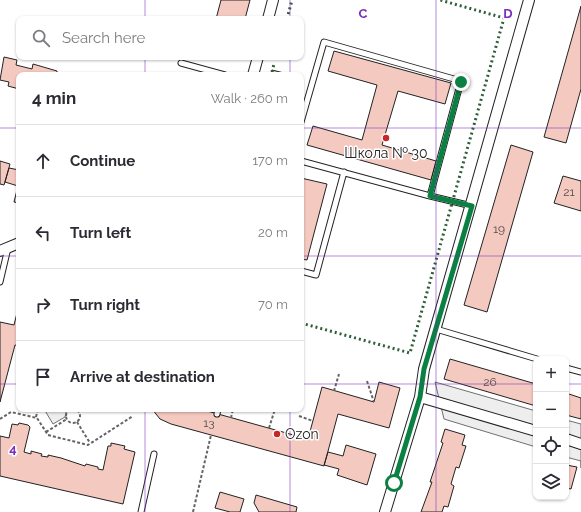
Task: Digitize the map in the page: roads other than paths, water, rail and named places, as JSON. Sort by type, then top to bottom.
[{"type":"street","points":[[269,16],[273,0]]},
{"type":"street","points":[[385,512],[420,397],[424,369],[472,206],[529,0]]},
{"type":"street","points":[[254,72],[257,60]]},
{"type":"street","points":[[4,249],[16,244]]},
{"type":"street","points":[[420,397],[533,430]]},
{"type":"street","points":[[569,440],[581,444]]},
{"type":"lane","points":[[304,112],[324,42],[461,82],[430,196]]},
{"type":"lane","points":[[181,63],[214,72]]},
{"type":"lane","points":[[304,162],[472,206]]},
{"type":"lane","points":[[304,272],[316,275],[344,172]]},
{"type":"lane","points":[[0,282],[4,249]]},
{"type":"lane","points":[[436,330],[533,358]]},
{"type":"lane","points":[[569,369],[581,372]]},
{"type":"lane","points":[[140,512],[154,454]]},
{"type":"place","name":"Школа № 30","points":[[386,138]]},
{"type":"place","name":"Ozon","points":[[277,434]]}]
